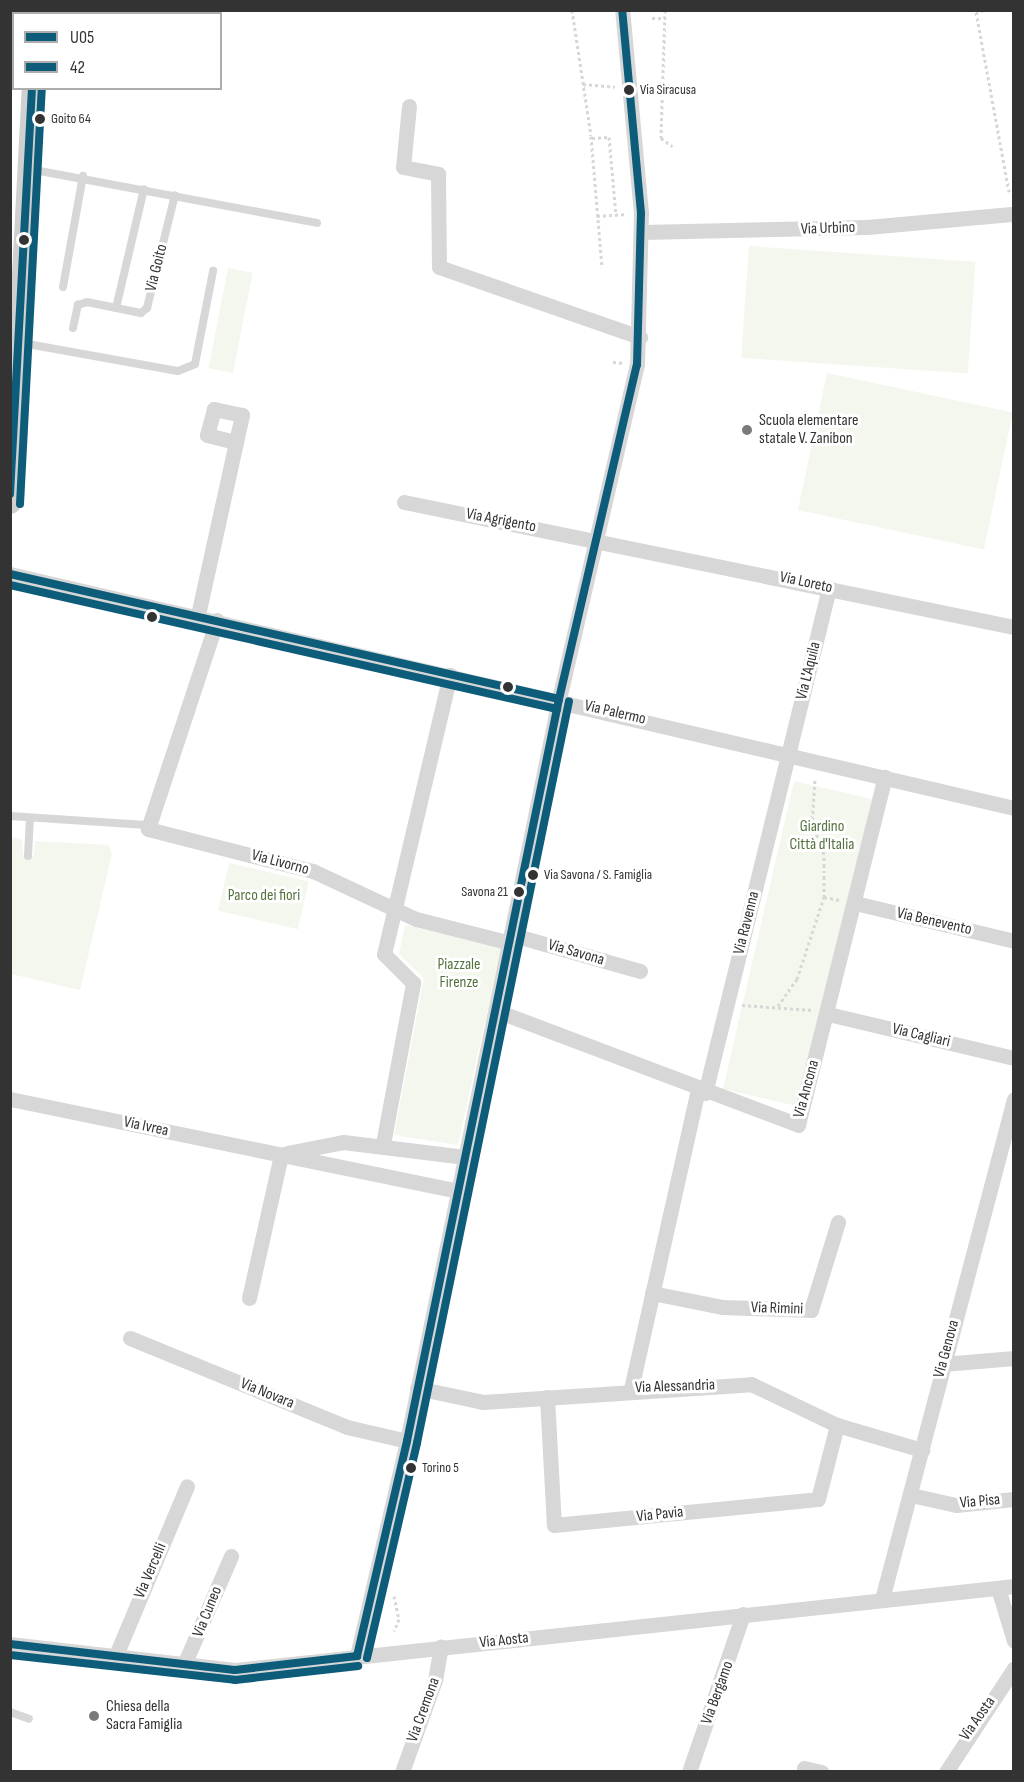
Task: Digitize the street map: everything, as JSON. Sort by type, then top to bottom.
[{"type":"main road","points":[[10,503],[22,343],[32,90]]},
{"type":"street","points":[[357,1656],[407,1441],[457,1191],[512,939],[559,699],[598,540],[640,337],[642,232],[622,10]]},
{"type":"street","points":[[409,106],[403,167],[438,174],[439,267],[640,337]]},
{"type":"street","name":"Via Urbino","points":[[642,232],[897,226],[1014,214]]},
{"type":"street","points":[[198,615],[236,442]]},
{"type":"street","name":"Via Agrigento","points":[[404,502],[598,540]]},
{"type":"street","name":"Via Loreto","points":[[598,540],[1014,627]]},
{"type":"street","name":"Via Palermo","points":[[10,574],[559,699],[1014,808]]},
{"type":"street","name":"Via L'Aquila","points":[[789,754],[829,588]]},
{"type":"street","points":[[153,829],[217,620]]},
{"type":"street","points":[[383,1144],[413,983],[384,954],[450,675]]},
{"type":"street","name":"Via Ravenna","points":[[631,1389],[652,1293],[702,1092],[789,754]]},
{"type":"street","name":"Via Ancona","points":[[497,1011],[702,1092],[798,1125],[828,1014],[885,777]]},
{"type":"street","name":"Via Livorno","points":[[153,829],[313,871],[395,909],[512,939]]},
{"type":"street","name":"Via Benevento","points":[[855,903],[1014,941]]},
{"type":"street","name":"Via Savona","points":[[512,939],[640,971]]},
{"type":"street","name":"Via Cagliari","points":[[828,1014],[1014,1058]]},
{"type":"street","name":"Via Ivrea","points":[[10,1099],[457,1191]]},
{"type":"street","name":"Via Genova","points":[[882,1599],[1014,1099]]},
{"type":"street","name":"Via Ivrea","points":[[281,1155],[343,1142],[383,1144],[465,1157]]},
{"type":"street","points":[[249,1298],[281,1155]]},
{"type":"street","name":"Via Rimini","points":[[652,1293],[722,1307],[811,1310],[838,1222]]},
{"type":"street","name":"Via Novara","points":[[130,1338],[347,1427],[407,1441]]},
{"type":"street","points":[[943,1364],[1014,1358]]},
{"type":"street","name":"Via Alessandria","points":[[417,1388],[483,1402],[631,1389],[751,1384],[837,1425],[922,1450]]},
{"type":"street","name":"Via Pavia","points":[[547,1396],[554,1525],[818,1498],[837,1425]]},
{"type":"street","name":"Via Vercelli","points":[[116,1655],[187,1486]]},
{"type":"street","name":"Via Pisa","points":[[911,1495],[956,1505],[1014,1499]]},
{"type":"street","name":"Via Cuneo","points":[[183,1667],[231,1556]]},
{"type":"street","name":"Via Aosta","points":[[10,1644],[116,1655],[183,1667],[235,1670],[1014,1586]]},
{"type":"street","points":[[998,1588],[1014,1641]]},
{"type":"street","name":"Via Bergamo","points":[[688,1772],[742,1614]]},
{"type":"street","name":"Via Cremona","points":[[402,1772],[438,1673],[441,1647]]},
{"type":"street","name":"Via Aosta","points":[[946,1772],[1014,1668]]},
{"type":"street","points":[[804,1768],[822,1772]]},
{"type":"lane","points":[[29,169],[83,176],[317,223]]},
{"type":"lane","points":[[63,287],[83,176]]},
{"type":"lane","name":"Via Goito","points":[[116,308],[144,189]]},
{"type":"lane","name":"Via Goito","points":[[73,328],[78,305],[116,308],[141,313],[147,308],[175,195]]},
{"type":"lane","points":[[22,343],[178,371],[195,364],[213,271]]},
{"type":"lane","points":[[10,816],[153,829]]},
{"type":"lane","points":[[28,856],[30,818]]},
{"type":"lane","points":[[10,1712],[30,1719]]},
{"type":"path","points":[[572,10],[592,138],[603,268]]},
{"type":"path","points":[[665,10],[661,138],[672,146]]},
{"type":"path","points":[[984,10],[976,12],[1009,192]]},
{"type":"path","points":[[652,18],[665,18]]},
{"type":"path","points":[[583,84],[620,86]]},
{"type":"path","points":[[592,138],[609,137],[616,215]]},
{"type":"path","points":[[597,216],[632,214]]},
{"type":"path","points":[[614,362],[624,363]]},
{"type":"path","points":[[778,1006],[797,979],[824,897],[824,854],[812,825],[816,777],[807,775]]},
{"type":"path","points":[[740,1005],[778,1006],[828,1014]]},
{"type":"path","points":[[394,1596],[399,1619],[394,1631]]},
{"type":"green space","points":[[749,246],[975,262],[968,374],[741,358]]},
{"type":"green space","points":[[228,268],[253,273],[233,373],[209,368]]},
{"type":"green space","points":[[827,373],[1013,413],[984,549],[798,510]]},
{"type":"green space","name":"Giardino Città d'Italia","points":[[794,781],[872,799],[801,1107],[723,1089]]},
{"type":"green space","points":[[10,837],[22,839],[23,855],[34,856],[35,841],[109,845],[112,854],[80,990],[11,974]]},
{"type":"green space","name":"Parco dei fiori","points":[[229,863],[309,881],[298,929],[218,911]]},
{"type":"green space","name":"Piazzale Firenze","points":[[405,925],[501,948],[458,1145],[394,1135],[424,978],[399,954]]},
{"type":"transit line","name":"U05","points":[[357,1656],[407,1441],[559,699],[637,365],[641,213],[622,10]]},
{"type":"transit line","name":"U05","points":[[10,494],[32,90]]},
{"type":"transit line","name":"42","points":[[20,504],[42,90]]},
{"type":"transit line","name":"U05","points":[[10,574],[559,699]]},
{"type":"transit line","name":"42","points":[[10,585],[557,709]]},
{"type":"transit line","name":"42","points":[[367,1658],[417,1443],[569,701]]},
{"type":"transit line","name":"U05","points":[[10,1644],[235,1670],[357,1656]]},
{"type":"transit line","name":"42","points":[[10,1655],[235,1680],[358,1666]]},
{"type":"place","name":"Via Siracusa","points":[[629,90]]},
{"type":"place","name":"Goito 64","points":[[40,119]]},
{"type":"place","name":"Scuola elementare statale V. Zanibon","points":[[747,430]]},
{"type":"place","name":"Via Savona / S. Famiglia","points":[[533,875]]},
{"type":"place","name":"Savona 21","points":[[519,892]]},
{"type":"place","name":"Torino 5","points":[[411,1468]]},
{"type":"place","name":"Chiesa della Sacra Famiglia","points":[[94,1716]]}]
